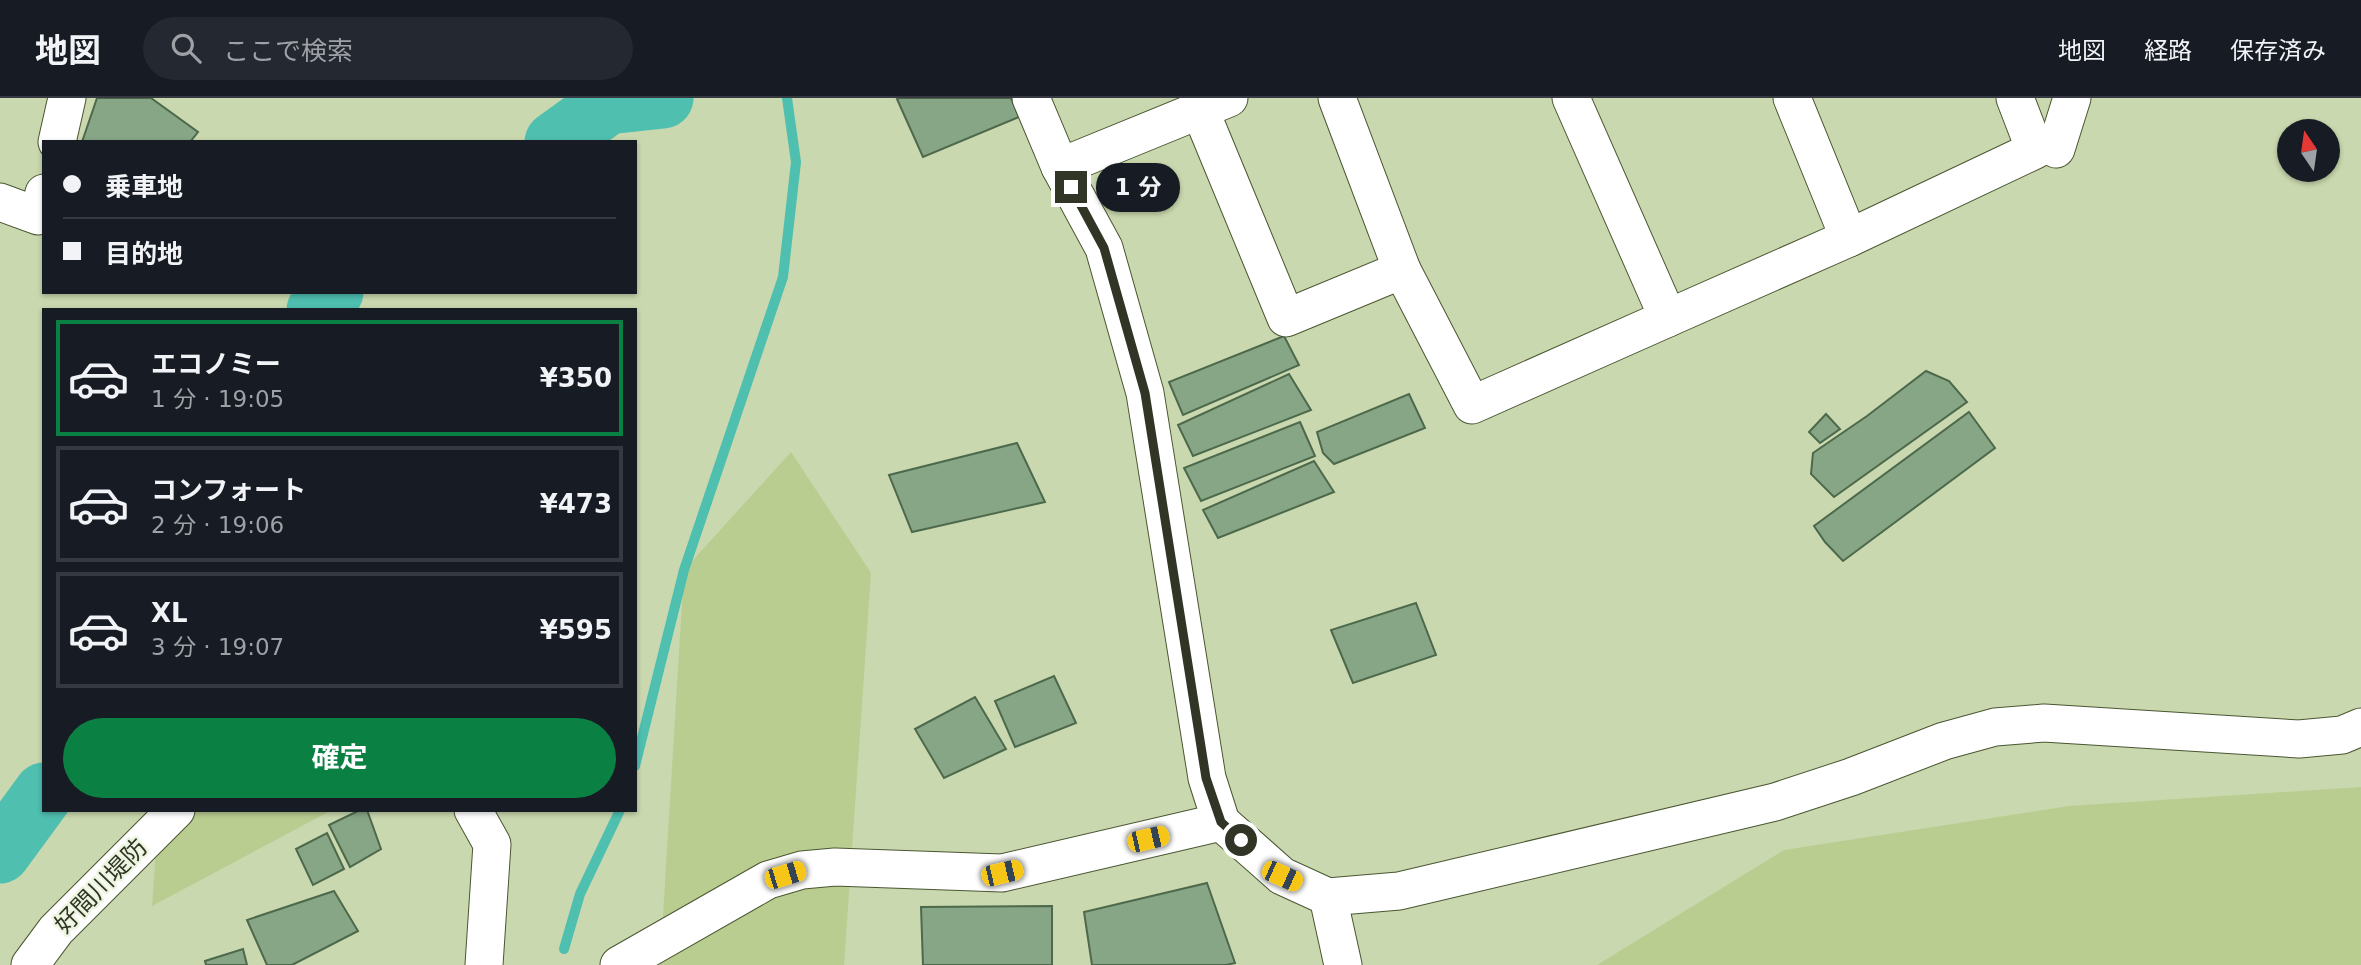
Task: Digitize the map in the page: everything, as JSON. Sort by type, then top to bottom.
[{"type":"street","points":[[57,140],[67,98]]},
{"type":"street","points":[[1031,98],[1060,167],[1104,248],[1145,393],[1206,778],[1221,822],[1282,876],[1328,897],[1399,891],[1775,802],[1851,777],[1944,741],[1995,727],[2044,723],[2299,739],[2342,735],[2361,727]]},
{"type":"street","points":[[1337,98],[1402,270],[1472,405],[1849,238],[2035,150],[2014,98]]},
{"type":"street","points":[[1571,98],[1668,318]]},
{"type":"street","points":[[1792,98],[1849,238]]},
{"type":"street","points":[[2056,149],[2072,98]]},
{"type":"street","points":[[1060,167],[1214,104],[1286,318],[1402,270]]},
{"type":"street","points":[[0,202],[38,216],[42,201]]},
{"type":"street","name":"好間川堤防","points":[[30,965],[56,930],[174,812]]},
{"type":"street","points":[[474,812],[492,844],[484,965]]},
{"type":"street","points":[[619,965],[768,880],[802,870],[835,867],[1002,873],[1221,822]]},
{"type":"street","points":[[1328,897],[1343,965]]},
{"type":"green space","points":[[791,452],[871,573],[844,965],[660,965],[684,570]]},
{"type":"green space","points":[[2361,787],[2361,965],[1597,965],[1784,850],[2069,806]]},
{"type":"green space","points":[[159,812],[328,812],[152,906]]},
{"type":"building","points":[[97,98],[151,98],[198,132],[192,140],[83,140]]},
{"type":"building","points":[[1011,98],[1019,117],[923,157],[897,99]]},
{"type":"building","points":[[1284,336],[1299,365],[1183,415],[1169,382]]},
{"type":"building","points":[[1926,371],[1949,381],[1967,402],[1834,497],[1811,474],[1813,453]]},
{"type":"building","points":[[1289,374],[1311,410],[1193,456],[1178,425]]},
{"type":"building","points":[[1409,394],[1425,428],[1334,464],[1323,453],[1317,432]]},
{"type":"building","points":[[1969,412],[1995,448],[1843,561],[1814,526]]},
{"type":"building","points":[[1826,414],[1840,429],[1820,443],[1809,432]]},
{"type":"building","points":[[1300,422],[1315,456],[1201,501],[1184,468]]},
{"type":"building","points":[[1017,443],[1045,502],[912,532],[889,475]]},
{"type":"building","points":[[1314,461],[1334,492],[1218,538],[1203,510]]},
{"type":"building","points":[[1416,603],[1436,655],[1353,683],[1331,630]]},
{"type":"building","points":[[1054,676],[1076,723],[1015,747],[995,701]]},
{"type":"building","points":[[975,697],[1006,749],[944,778],[915,729]]},
{"type":"building","points":[[356,812],[368,812],[381,849],[350,867],[329,825]]},
{"type":"building","points":[[327,833],[344,869],[313,885],[296,849]]},
{"type":"building","points":[[1207,883],[1235,963],[1092,965],[1084,912]]},
{"type":"building","points":[[334,891],[358,931],[292,965],[267,965],[247,920]]},
{"type":"building","points":[[1052,906],[1052,965],[923,965],[921,907]]},
{"type":"building","points":[[243,949],[247,965],[206,965],[205,961]]},
{"type":"waterway","points":[[558,140],[608,104],[663,98]]},
{"type":"waterway","points":[[637,758],[684,570],[783,277],[796,162],[787,98]]},
{"type":"waterway","points":[[319,308],[331,294]]},
{"type":"waterway","points":[[0,853],[42,796]]},
{"type":"waterway","points":[[564,949],[580,894],[619,812]]},
{"type":"route","points":[[1071,187],[1104,248],[1145,393],[1206,778],[1221,822],[1241,840]]}]
